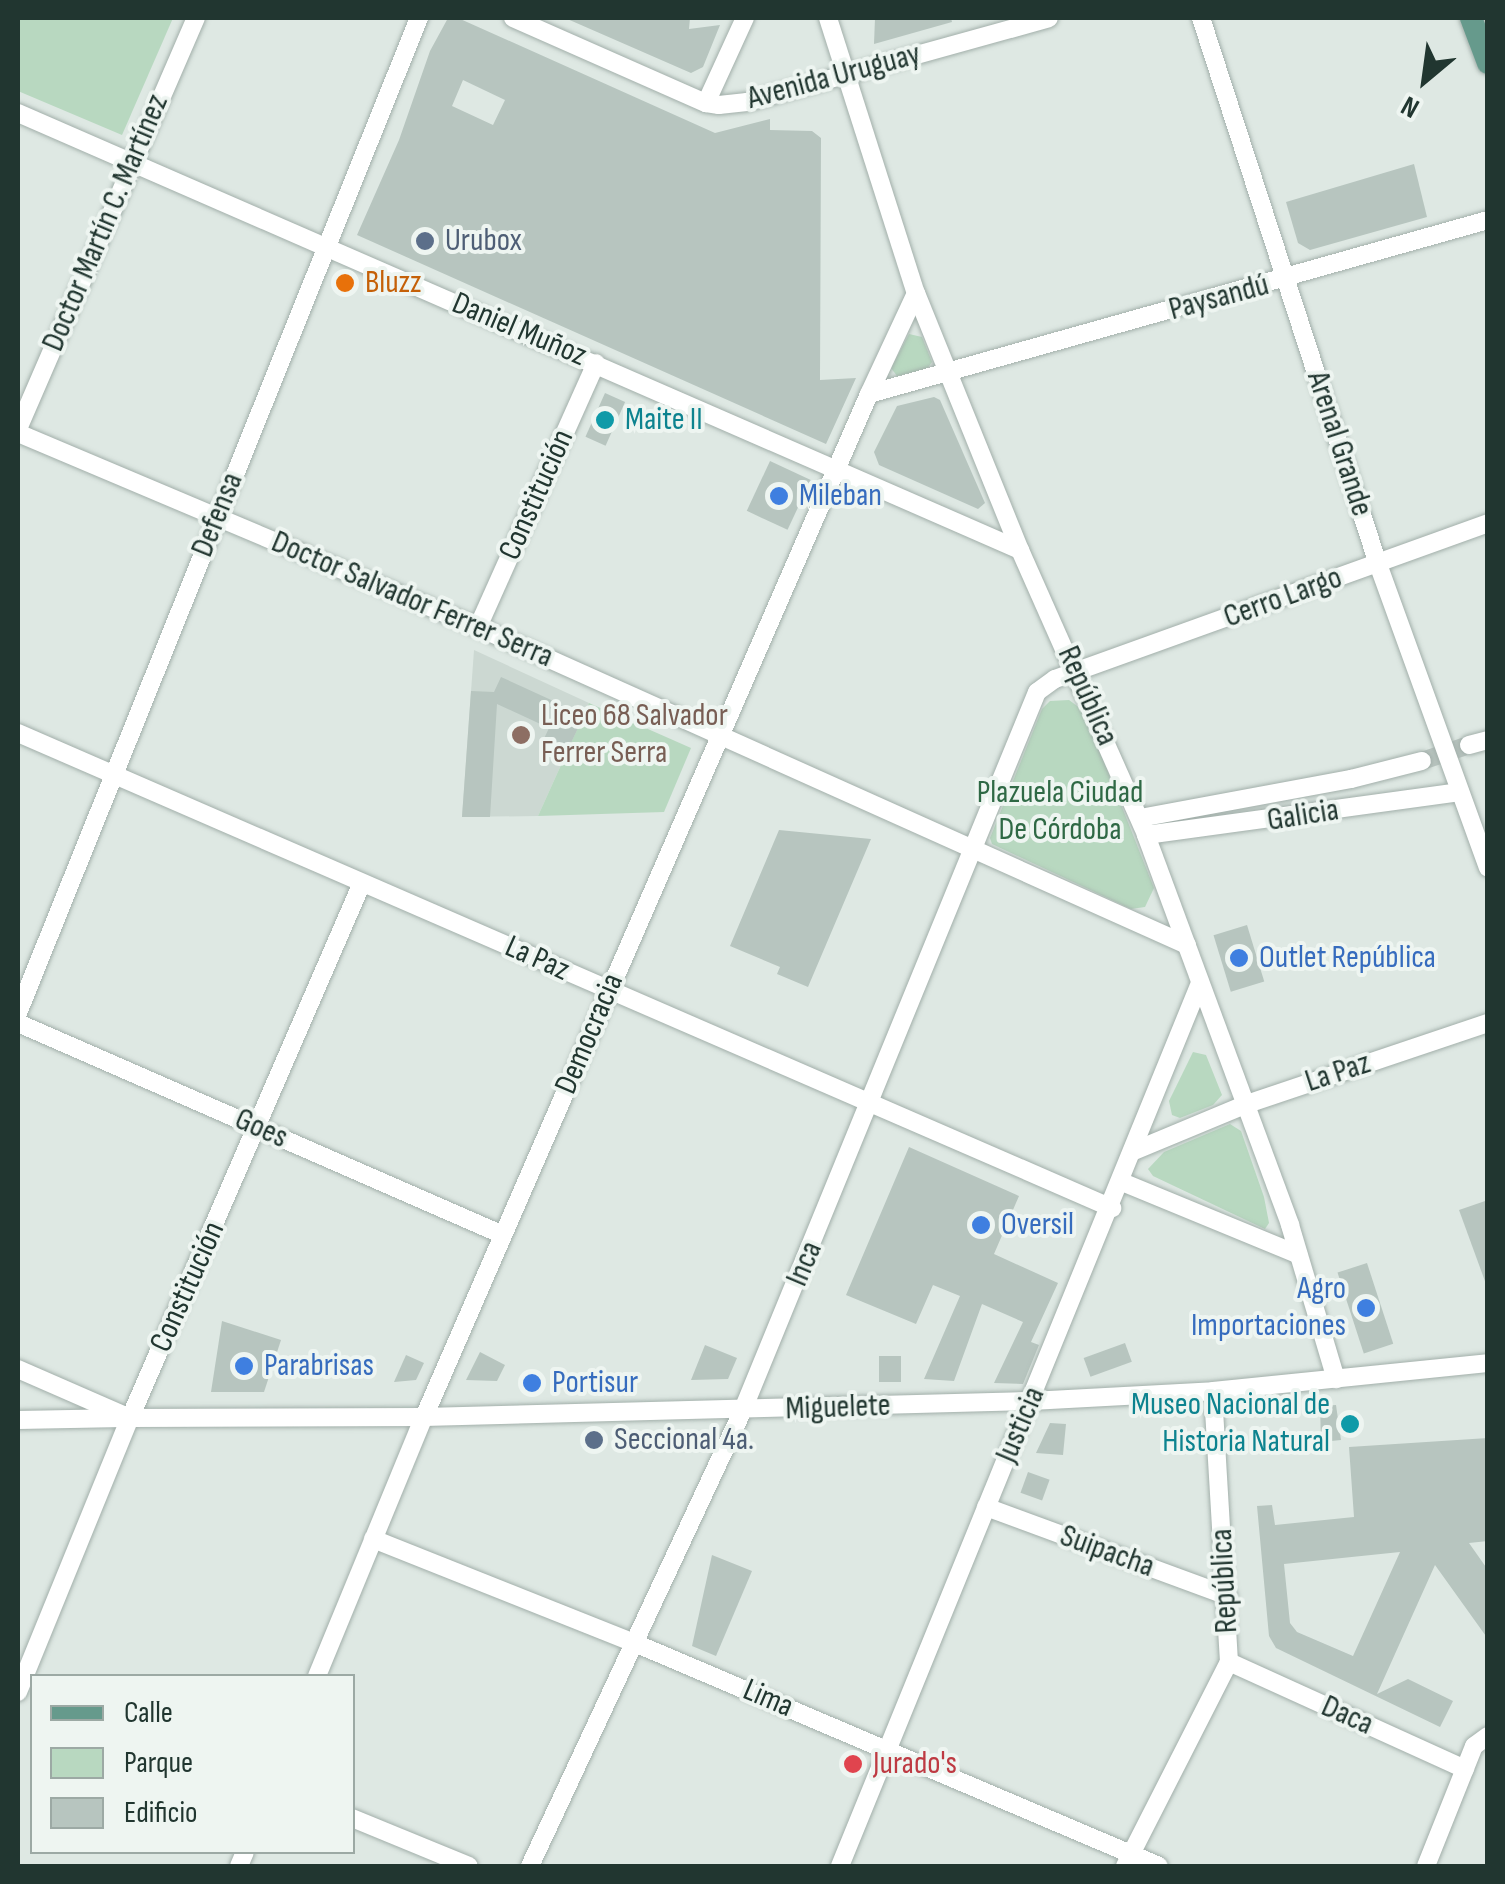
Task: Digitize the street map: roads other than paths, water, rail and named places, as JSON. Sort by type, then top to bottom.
[{"type":"main road","points":[[1472,18],[1488,63]]},
{"type":"street","name":"Doctor Martín C. Martínez","points":[[18,431],[196,18]]},
{"type":"street","name":"Defensa","points":[[18,1013],[419,18]]},
{"type":"street","name":"Avenida Uruguay","points":[[513,18],[706,104],[747,102],[1049,18]]},
{"type":"street","points":[[706,104],[745,18]]},
{"type":"street","name":"República","points":[[828,18],[916,293],[1020,550],[1143,826],[1247,1104],[1336,1379]]},
{"type":"street","name":"Arenal Grande","points":[[1200,18],[1378,564],[1488,868]]},
{"type":"street","name":"Daniel Muñoz","points":[[18,113],[1020,550]]},
{"type":"street","name":"Paysandú","points":[[949,372],[1488,220]]},
{"type":"street","name":"Democracia","points":[[318,1674],[424,1417],[834,470],[916,293]]},
{"type":"street","name":"Constitución","points":[[478,627],[596,363]]},
{"type":"street","points":[[869,394],[949,372]]},
{"type":"street","name":"Doctor Salvador Ferrer Serra","points":[[18,431],[478,627],[1187,945]]},
{"type":"street","name":"Cerro Largo","points":[[1077,672],[1488,523]]},
{"type":"street","name":"Inca","points":[[530,1866],[742,1412],[1038,692],[1077,672]]},
{"type":"street","name":"La Paz","points":[[18,733],[1112,1208]]},
{"type":"street","name":"Galicia","points":[[1143,826],[1422,761]]},
{"type":"street","name":"Galicia","points":[[1143,826],[1460,792]]},
{"type":"street","name":"Constitución","points":[[23,1681],[130,1418],[362,883]]},
{"type":"street","name":"Justicia","points":[[840,1866],[1112,1208],[1200,983]]},
{"type":"street","name":"Goes","points":[[18,1023],[503,1235]]},
{"type":"street","name":"La Paz","points":[[1134,1151],[1247,1104],[1488,1023]]},
{"type":"street","points":[[1122,1182],[1299,1255]]},
{"type":"street","name":"Miguelete","points":[[18,1368],[130,1418],[742,1412],[1030,1402],[1213,1391],[1488,1364]]},
{"type":"street","name":"República","points":[[1128,1861],[1228,1662],[1228,1596],[1213,1391]]},
{"type":"street","points":[[18,1420],[130,1418]]},
{"type":"street","name":"Suipacha","points":[[986,1508],[1228,1596]]},
{"type":"street","name":"Lima","points":[[372,1539],[889,1750],[1128,1861],[1160,1866]]},
{"type":"street","name":"Daca","points":[[1228,1662],[1466,1769]]},
{"type":"street","points":[[1426,1866],[1474,1746],[1488,1736]]},
{"type":"street","points":[[355,1819],[469,1866]]},
{"type":"tunnel","points":[[1422,761],[1469,745]]},
{"type":"place","name":"Urubox","points":[[425,241]]},
{"type":"place","name":"Bluzz","points":[[345,283]]},
{"type":"place","name":"Maite II","points":[[605,420]]},
{"type":"place","name":"Mileban","points":[[779,496]]},
{"type":"place","name":"Liceo 68 Salvador Ferrer Serra","points":[[521,735]]},
{"type":"place","name":"Outlet República","points":[[1239,958]]},
{"type":"place","name":"Oversil","points":[[981,1225]]},
{"type":"place","name":"Agro Importaciones","points":[[1366,1308]]},
{"type":"place","name":"Parabrisas","points":[[244,1366]]},
{"type":"place","name":"Portisur","points":[[532,1383]]},
{"type":"place","name":"Museo Nacional de Historia Natural","points":[[1350,1424]]},
{"type":"place","name":"Seccional 4a.","points":[[594,1440]]},
{"type":"place","name":"Jurado's","points":[[853,1764]]},
{"type":"park label","name":"Plazuela Ciudad De Córdoba","points":[[1060,812]]}]
